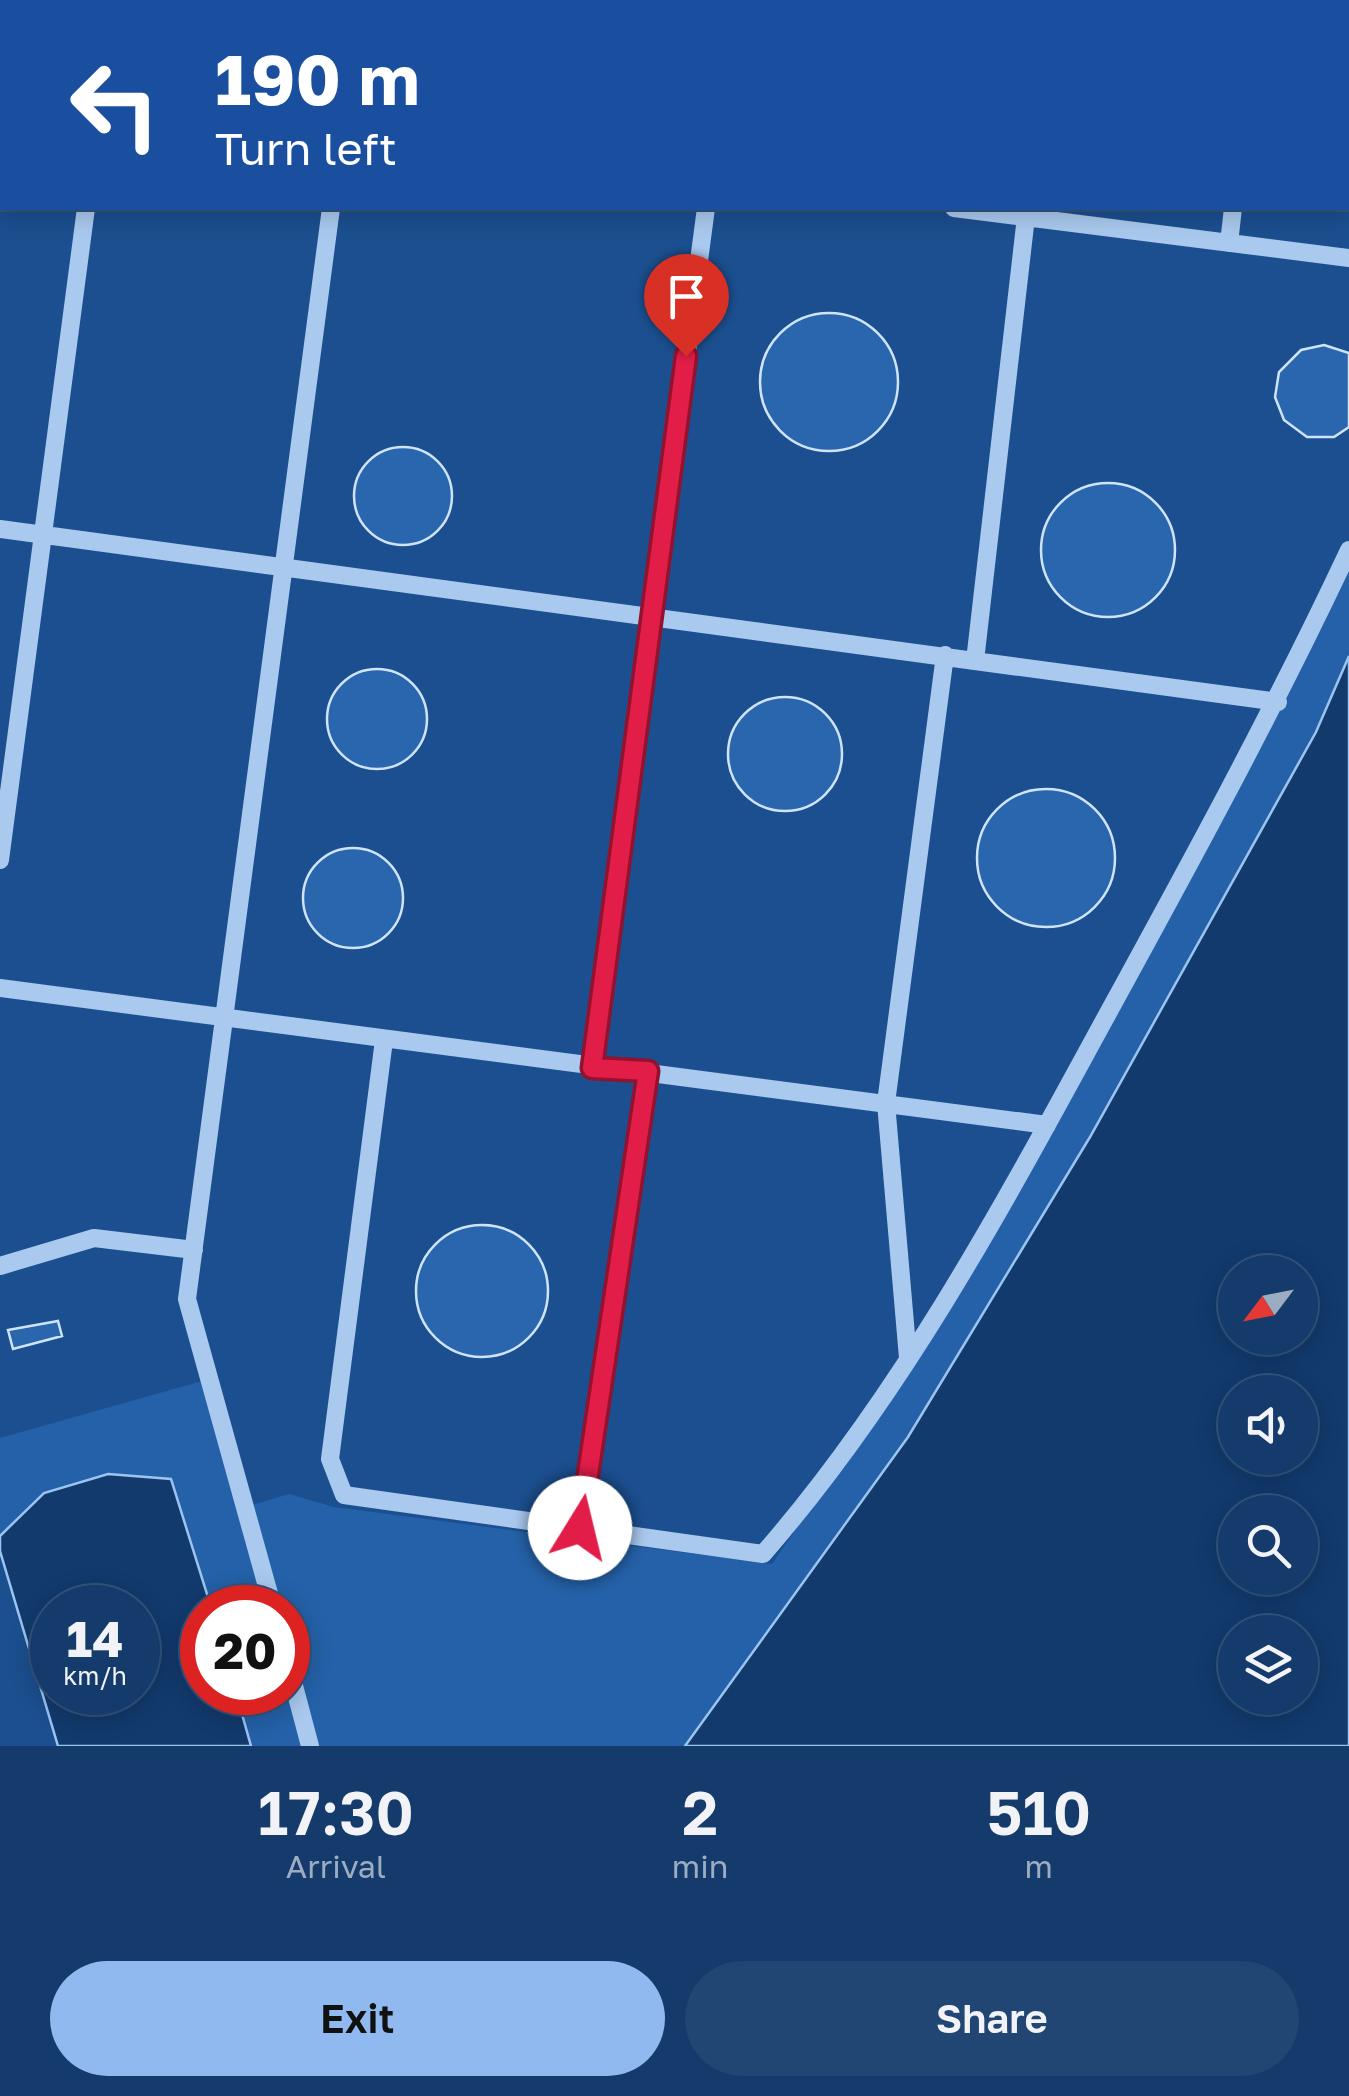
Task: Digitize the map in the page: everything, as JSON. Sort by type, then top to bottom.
[{"type":"lane","points":[[0,860],[86,210]]},
{"type":"lane","points":[[267,1585],[187,1298],[331,210]]},
{"type":"lane","points":[[592,1068],[706,210]]},
{"type":"lane","points":[[990,210],[1349,258]]},
{"type":"lane","points":[[1229,243],[1233,210]]},
{"type":"lane","points":[[975,661],[1027,212]]},
{"type":"lane","points":[[0,529],[1278,702]]},
{"type":"lane","points":[[384,1040],[330,1459],[344,1495],[763,1554],[807,1504],[908,1359],[1047,1125],[1278,702],[1349,550]]},
{"type":"lane","points":[[908,1359],[886,1103],[945,655]]},
{"type":"lane","points":[[0,988],[1047,1125]]},
{"type":"lane","points":[[580,1528],[648,1071]]},
{"type":"lane","points":[[0,1266],[94,1238],[194,1250]]},
{"type":"lane","points":[[302,1715],[310,1746]]},
{"type":"shaded area","points":[[1349,566],[1349,656],[1316,732],[1090,1137],[908,1437],[685,1746],[251,1746],[242,1715],[310,1715],[310,1585],[205,1585],[189,1532],[108,1474],[44,1493],[0,1536],[0,1438],[202,1381],[239,1509],[289,1494],[334,1507],[772,1564],[931,1334]]},
{"type":"shaded area","points":[[1349,656],[1349,1746],[685,1746],[908,1437],[1090,1137],[1316,732]]},
{"type":"shaded area","points":[[108,1474],[171,1479],[204,1585],[180,1585],[180,1715],[242,1715],[251,1746],[58,1746],[49,1715],[160,1715],[160,1585],[30,1585],[30,1652],[0,1551],[0,1536],[44,1493]]},
{"type":"building","points":[[829,313],[855,318],[878,333],[893,356],[898,382],[893,408],[878,431],[855,446],[829,451],[803,446],[780,431],[765,408],[760,382],[765,356],[780,333],[803,318]]},
{"type":"building","points":[[1324,345],[1349,353],[1349,427],[1334,437],[1307,437],[1284,420],[1275,397],[1279,372],[1301,350]]},
{"type":"building","points":[[403,447],[422,451],[438,461],[448,477],[452,496],[448,515],[438,531],[422,541],[403,545],[384,541],[368,531],[358,515],[354,496],[358,477],[368,461],[384,451]]},
{"type":"building","points":[[1108,483],[1133,488],[1155,503],[1170,525],[1175,550],[1170,575],[1155,597],[1133,612],[1108,617],[1083,612],[1061,597],[1046,575],[1041,550],[1046,525],[1061,503],[1083,488]]},
{"type":"building","points":[[377,669],[405,677],[419,691],[427,719],[419,747],[405,761],[377,769],[349,761],[335,747],[327,719],[335,691],[349,677]]},
{"type":"building","points":[[785,697],[807,702],[825,714],[837,732],[842,754],[837,776],[825,794],[807,806],[785,811],[763,806],[745,794],[733,776],[728,754],[733,732],[745,714],[763,702]]},
{"type":"building","points":[[1046,789],[1072,795],[1095,809],[1109,832],[1115,858],[1109,884],[1095,907],[1072,921],[1046,927],[1020,921],[997,907],[983,884],[977,858],[983,832],[997,809],[1020,795]]},
{"type":"building","points":[[353,848],[372,851],[389,862],[400,879],[400,917],[389,934],[372,945],[353,948],[334,945],[317,934],[306,917],[303,898],[306,879],[317,862],[334,851]]},
{"type":"building","points":[[482,1225],[507,1230],[529,1244],[543,1266],[548,1291],[543,1316],[529,1338],[507,1352],[482,1357],[457,1352],[435,1338],[421,1316],[416,1291],[421,1266],[435,1244],[457,1230]]},
{"type":"building","points":[[58,1321],[62,1336],[13,1349],[8,1330]]},
{"type":"route","points":[[580,1528],[648,1071],[592,1068],[686,356]]}]
